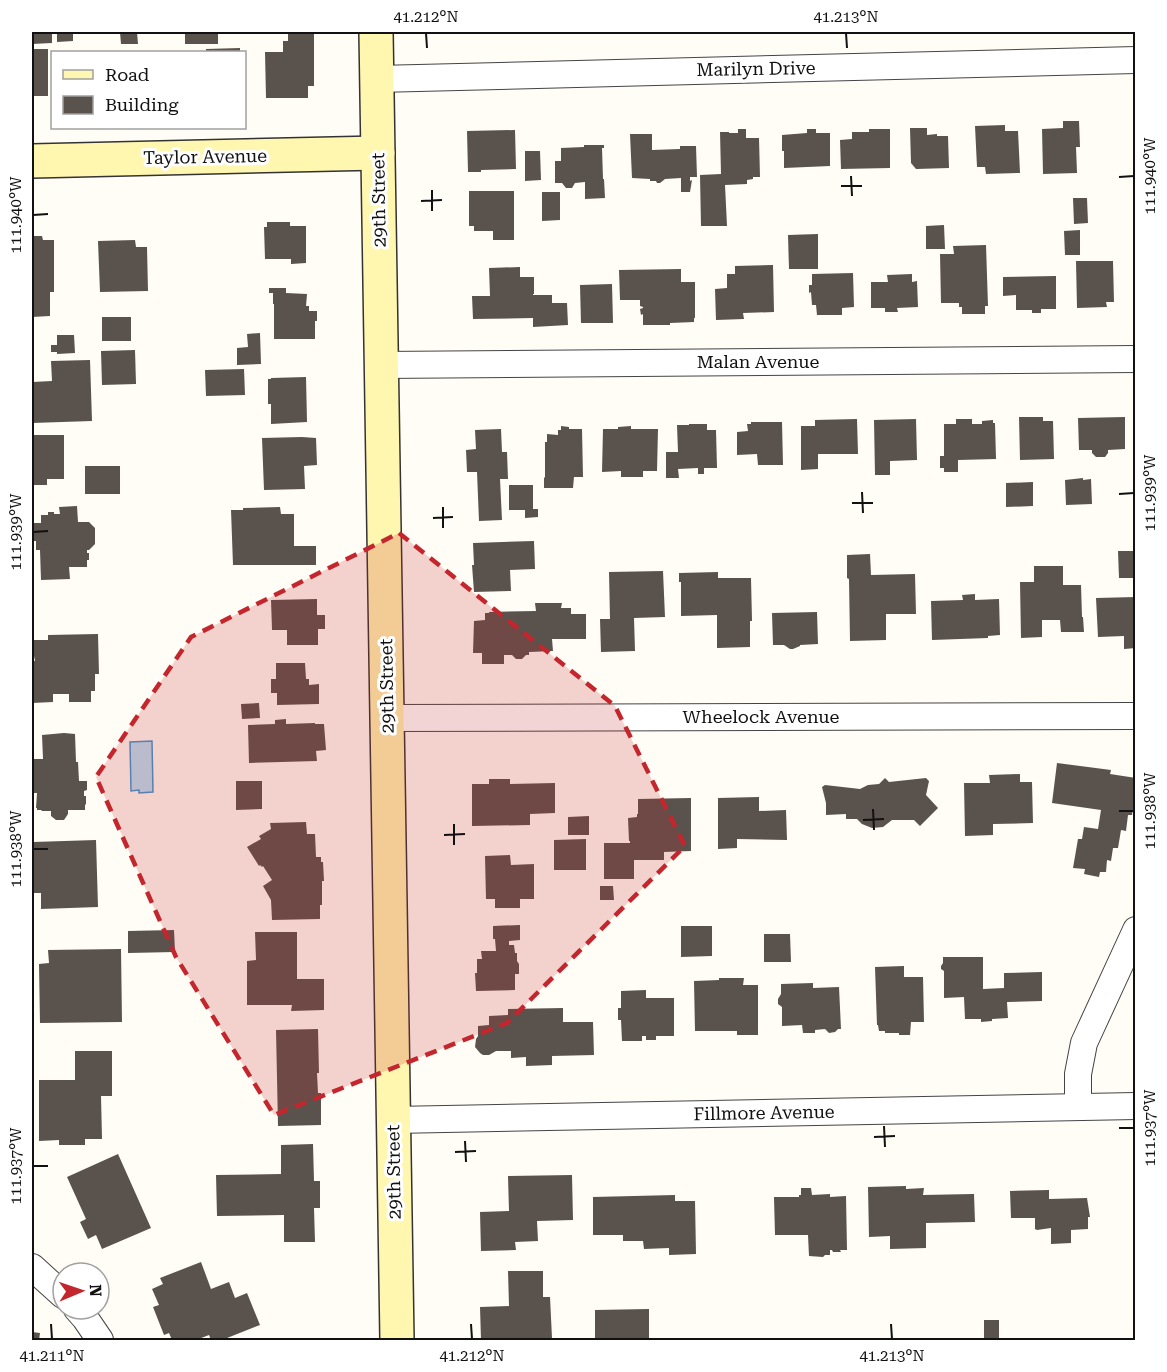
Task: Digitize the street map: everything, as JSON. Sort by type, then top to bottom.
[{"type":"street","name":"29th Street","points":[[376,32],[397,1341]]},
{"type":"street","name":"Marilyn Drive","points":[[377,79],[1136,60]]},
{"type":"street","name":"Taylor Avenue","points":[[32,160],[378,153]]},
{"type":"street","name":"Malan Avenue","points":[[381,365],[1136,359]]},
{"type":"street","name":"Wheelock Avenue","points":[[387,718],[1136,716]]},
{"type":"street","points":[[1078,1107],[1078,1074],[1084,1043],[1136,930]]},
{"type":"street","name":"Fillmore Avenue","points":[[393,1120],[1136,1106]]},
{"type":"street","points":[[32,1267],[51,1284]]},
{"type":"street","points":[[87,1321],[100,1341]]},
{"type":"highlighted area","points":[[399,533],[615,706],[685,846],[507,1023],[274,1115],[176,957],[96,777],[191,637]]},
{"type":"water","points":[[152,741],[153,792],[131,791],[130,742]]},
{"type":"building","points":[[32,32],[52,32],[52,43],[32,44]]},
{"type":"building","points":[[57,32],[73,32],[73,41],[57,42]]},
{"type":"building","points":[[120,32],[137,32],[138,44],[121,44]]},
{"type":"building","points":[[185,32],[218,32],[218,44],[185,44]]},
{"type":"building","points":[[288,32],[314,32],[314,86],[308,86],[308,98],[266,98],[265,52],[283,52],[283,41],[288,41]]},
{"type":"building","points":[[240,48],[240,51],[206,51],[206,49]]},
{"type":"building","points":[[32,49],[48,49],[48,96],[32,96]]},
{"type":"building","points":[[1063,121],[1079,121],[1080,147],[1076,147],[1077,173],[1043,174],[1042,129],[1063,128]]},
{"type":"building","points":[[1005,125],[1005,131],[1018,131],[1020,173],[986,174],[985,167],[977,167],[975,126]]},
{"type":"building","points":[[910,128],[927,128],[927,135],[948,136],[949,168],[916,169],[911,163]]},
{"type":"building","points":[[738,129],[746,129],[746,138],[759,138],[760,177],[747,180],[747,184],[725,185],[727,226],[701,226],[700,175],[721,174],[720,132],[738,133]]},
{"type":"building","points":[[807,129],[816,129],[816,133],[830,133],[830,166],[784,168],[782,135],[807,133]]},
{"type":"building","points":[[869,129],[890,129],[890,168],[841,169],[840,140],[852,139],[852,132],[869,132]]},
{"type":"building","points":[[515,130],[516,169],[468,172],[467,131]]},
{"type":"building","points":[[630,134],[652,134],[652,150],[696,146],[697,177],[690,177],[690,181],[692,180],[690,192],[681,192],[681,178],[665,179],[657,183],[650,179],[632,178]]},
{"type":"building","points":[[584,145],[604,145],[602,148],[605,198],[585,199],[585,182],[575,183],[572,188],[566,188],[562,183],[555,183],[555,161],[561,161],[561,148],[584,147]]},
{"type":"building","points":[[525,151],[540,151],[541,180],[525,181]]},
{"type":"building","points":[[469,191],[514,191],[514,240],[493,240],[493,231],[474,231],[474,226],[469,226]]},
{"type":"building","points":[[542,192],[560,192],[560,220],[542,221]]},
{"type":"building","points":[[1073,198],[1087,198],[1088,223],[1074,224]]},
{"type":"building","points":[[267,222],[290,222],[290,226],[306,226],[306,263],[291,264],[291,259],[265,259],[264,227],[267,227]]},
{"type":"building","points":[[944,225],[945,249],[926,249],[926,226]]},
{"type":"building","points":[[1080,230],[1080,255],[1065,255],[1064,231]]},
{"type":"building","points":[[818,234],[818,269],[789,269],[788,235]]},
{"type":"building","points":[[32,236],[42,236],[43,240],[54,240],[54,292],[50,292],[50,316],[32,317]]},
{"type":"building","points":[[135,240],[136,247],[147,247],[148,291],[100,292],[98,241]]},
{"type":"building","points":[[986,245],[988,306],[985,306],[985,314],[962,314],[962,307],[959,307],[959,303],[941,303],[940,254],[954,254],[953,246]]},
{"type":"building","points":[[1076,261],[1113,261],[1114,302],[1106,302],[1107,307],[1077,308]]},
{"type":"building","points":[[773,265],[774,312],[743,313],[744,319],[716,320],[715,289],[727,288],[727,274],[735,274],[735,266]]},
{"type":"building","points":[[520,267],[520,277],[534,277],[533,295],[552,295],[552,303],[567,303],[568,325],[533,327],[533,318],[473,319],[472,296],[490,296],[489,268]]},
{"type":"building","points":[[681,269],[681,282],[695,282],[694,322],[643,325],[643,314],[641,315],[640,309],[643,307],[640,306],[640,300],[620,300],[619,270]]},
{"type":"building","points":[[853,273],[854,307],[842,308],[842,315],[817,315],[816,305],[812,305],[811,292],[809,293],[812,274]]},
{"type":"building","points":[[912,274],[912,282],[917,281],[918,307],[897,308],[898,312],[885,312],[885,308],[871,308],[871,282],[888,282],[887,275]]},
{"type":"building","points":[[1056,276],[1056,309],[1041,309],[1041,313],[1032,313],[1032,310],[1016,310],[1016,295],[1003,296],[1003,277]]},
{"type":"building","points":[[612,284],[613,323],[581,323],[580,285]]},
{"type":"building","points":[[269,288],[286,288],[286,293],[307,294],[306,306],[309,306],[309,311],[317,311],[315,339],[274,339],[273,293],[269,293]]},
{"type":"building","points":[[102,317],[131,317],[131,341],[102,341]]},
{"type":"building","points":[[260,333],[261,364],[237,365],[237,348],[248,347],[247,334]]},
{"type":"building","points":[[57,335],[74,335],[75,353],[51,352],[51,345],[57,345]]},
{"type":"building","points":[[135,350],[136,384],[102,385],[101,351]]},
{"type":"building","points":[[90,360],[92,421],[32,423],[32,382],[52,381],[51,361]]},
{"type":"building","points":[[244,369],[245,395],[206,396],[205,370]]},
{"type":"building","points":[[306,377],[307,422],[271,424],[268,379]]},
{"type":"building","points":[[1019,417],[1043,417],[1043,421],[1053,421],[1054,459],[1020,460]]},
{"type":"building","points":[[1125,417],[1125,449],[1108,450],[1105,457],[1096,457],[1092,450],[1079,450],[1078,418]]},
{"type":"building","points":[[857,419],[858,454],[818,454],[818,469],[801,470],[801,426],[815,426],[815,420]]},
{"type":"building","points":[[916,419],[917,460],[890,461],[890,475],[875,475],[874,420]]},
{"type":"building","points":[[956,419],[972,419],[972,424],[982,424],[982,421],[993,420],[996,459],[958,460],[958,472],[944,472],[944,468],[940,468],[940,456],[944,456],[944,424],[956,424]]},
{"type":"building","points":[[782,422],[783,465],[758,465],[757,454],[737,455],[737,432],[748,431],[747,424]]},
{"type":"building","points":[[707,424],[707,430],[716,430],[717,468],[704,468],[704,474],[698,474],[698,468],[678,469],[679,478],[666,478],[666,452],[678,452],[677,425]]},
{"type":"building","points":[[561,426],[569,427],[569,429],[582,429],[583,477],[574,477],[573,488],[544,488],[547,434],[558,435]]},
{"type":"building","points":[[631,426],[631,429],[658,429],[657,471],[643,471],[643,477],[621,477],[621,471],[602,472],[603,429]]},
{"type":"building","points":[[501,429],[502,452],[507,452],[508,479],[500,479],[502,520],[479,521],[477,472],[467,472],[466,450],[476,449],[475,430]]},
{"type":"building","points":[[32,435],[64,435],[64,479],[47,479],[47,485],[32,485]]},
{"type":"building","points":[[262,438],[316,438],[317,465],[304,466],[305,489],[264,490]]},
{"type":"building","points":[[85,466],[120,466],[120,494],[85,494]]},
{"type":"building","points":[[1083,478],[1083,480],[1091,479],[1092,504],[1066,505],[1065,480]]},
{"type":"building","points":[[1033,482],[1033,506],[1006,507],[1006,483]]},
{"type":"building","points":[[509,485],[533,485],[533,509],[538,509],[538,517],[525,518],[525,510],[509,510]]},
{"type":"building","points":[[77,506],[78,522],[89,522],[95,528],[95,544],[87,550],[89,560],[87,560],[87,567],[69,567],[70,579],[41,580],[40,550],[36,550],[36,541],[32,541],[32,523],[41,523],[41,515],[48,515],[48,512],[60,514],[59,507]]},
{"type":"building","points":[[280,507],[281,514],[294,514],[294,546],[316,546],[316,565],[233,565],[231,510]]},
{"type":"building","points":[[534,541],[535,569],[510,570],[511,591],[474,592],[473,543]]},
{"type":"building","points":[[1118,551],[1136,551],[1136,578],[1119,578]]},
{"type":"building","points":[[870,554],[871,575],[915,574],[916,614],[886,614],[886,640],[850,641],[847,555]]},
{"type":"building","points":[[1034,566],[1063,566],[1063,585],[1081,585],[1084,632],[1061,632],[1060,620],[1042,620],[1042,637],[1021,638],[1020,582],[1034,582]]},
{"type":"building","points":[[663,571],[665,617],[634,618],[635,651],[601,652],[600,619],[610,619],[609,572]]},
{"type":"building","points":[[718,572],[718,578],[751,578],[750,647],[717,648],[717,615],[681,616],[679,573]]},
{"type":"building","points":[[975,594],[975,600],[999,599],[1000,635],[988,636],[988,638],[932,640],[931,601],[963,600],[962,595]]},
{"type":"building","points":[[1136,597],[1136,648],[1124,649],[1124,636],[1098,637],[1096,598]]},
{"type":"building","points":[[317,599],[317,615],[325,615],[325,629],[318,629],[318,645],[287,645],[287,630],[272,630],[271,600]]},
{"type":"building","points":[[535,603],[562,603],[561,608],[571,608],[571,614],[586,614],[586,639],[552,639],[553,651],[529,652],[529,655],[522,659],[504,655],[504,664],[482,664],[482,653],[473,653],[474,621],[485,620],[485,613],[489,612],[536,611]]},
{"type":"building","points":[[817,612],[818,644],[800,645],[793,649],[784,645],[773,645],[772,613]]},
{"type":"building","points":[[98,634],[99,674],[95,674],[95,691],[91,691],[91,702],[69,702],[69,694],[53,694],[53,702],[32,703],[32,661],[35,661],[32,656],[32,640],[48,640],[48,635]]},
{"type":"building","points":[[276,663],[305,663],[306,679],[309,679],[309,685],[319,684],[319,704],[277,705],[277,693],[271,693],[271,679],[276,679]]},
{"type":"building","points":[[259,703],[260,718],[242,719],[241,704]]},
{"type":"building","points":[[286,719],[286,724],[324,724],[326,750],[316,751],[317,761],[249,763],[248,725],[275,724],[275,720]]},
{"type":"building","points":[[75,734],[79,781],[87,781],[87,790],[84,791],[86,804],[85,810],[68,810],[64,820],[56,820],[51,816],[51,811],[36,808],[37,793],[34,793],[33,759],[43,759],[42,735]]},
{"type":"building","points":[[1057,763],[1111,770],[1110,774],[1136,778],[1132,815],[1128,815],[1126,831],[1121,830],[1118,848],[1113,848],[1111,861],[1107,860],[1106,872],[1100,872],[1099,877],[1084,874],[1085,869],[1073,868],[1078,839],[1082,839],[1084,827],[1098,829],[1101,810],[1052,803]]},
{"type":"building","points":[[1020,774],[1020,782],[1032,782],[1033,823],[993,824],[993,835],[965,836],[964,783],[990,783],[989,775]]},
{"type":"building","points":[[885,778],[889,782],[926,778],[929,781],[926,795],[938,808],[920,826],[914,820],[892,820],[883,827],[872,828],[857,819],[846,819],[846,814],[826,815],[822,787],[825,785],[860,789],[868,785],[879,784]]},
{"type":"building","points":[[489,779],[510,779],[510,784],[555,783],[555,813],[530,814],[530,825],[472,826],[472,784],[489,784]]},
{"type":"building","points":[[236,781],[262,781],[262,809],[236,810]]},
{"type":"building","points":[[759,797],[759,811],[786,810],[787,840],[737,839],[737,848],[718,849],[718,798]]},
{"type":"building","points":[[691,798],[691,851],[664,852],[664,860],[634,860],[634,879],[604,879],[604,843],[630,843],[628,818],[637,817],[638,799]]},
{"type":"building","points":[[589,816],[589,835],[568,835],[568,817]]},
{"type":"building","points":[[306,822],[307,834],[315,834],[316,857],[321,857],[321,862],[323,862],[324,881],[322,881],[320,919],[272,920],[271,900],[263,886],[272,880],[263,866],[259,866],[247,847],[261,839],[259,836],[271,829],[270,823]]},
{"type":"building","points":[[586,839],[586,870],[554,870],[554,840]]},
{"type":"building","points":[[96,840],[98,907],[41,909],[41,893],[34,893],[33,842]]},
{"type":"building","points":[[510,855],[511,865],[534,864],[534,899],[520,899],[520,908],[495,908],[495,899],[486,899],[485,856]]},
{"type":"building","points":[[600,886],[613,886],[614,900],[600,900]]},
{"type":"building","points":[[520,925],[520,940],[509,941],[509,945],[514,945],[519,964],[519,974],[515,974],[515,990],[476,991],[475,973],[477,973],[477,959],[482,959],[481,951],[496,951],[493,926]]},
{"type":"building","points":[[681,926],[712,926],[712,956],[681,957]]},
{"type":"building","points":[[174,930],[175,952],[128,953],[128,931]]},
{"type":"building","points":[[255,932],[297,932],[297,979],[324,979],[324,1010],[291,1011],[292,1005],[247,1005],[247,961],[256,960]]},
{"type":"building","points":[[764,934],[790,934],[791,962],[764,962]]},
{"type":"building","points":[[121,949],[122,1022],[40,1023],[39,964],[49,963],[48,950]]},
{"type":"building","points":[[943,957],[983,957],[983,989],[1004,988],[1004,973],[1042,972],[1042,1001],[1007,1002],[1008,1018],[981,1022],[981,1019],[965,1019],[964,997],[944,998],[944,971],[941,969]]},
{"type":"building","points":[[904,966],[904,977],[923,977],[924,1022],[911,1022],[910,1035],[879,1031],[875,967]]},
{"type":"building","points":[[719,978],[744,978],[743,985],[758,985],[758,1035],[737,1035],[737,1031],[695,1031],[694,981],[719,980]]},
{"type":"building","points":[[813,983],[813,988],[839,987],[841,1029],[829,1033],[825,1029],[815,1030],[815,1033],[803,1033],[802,1025],[782,1026],[782,1007],[778,1004],[781,984]]},
{"type":"building","points":[[646,990],[646,998],[674,998],[674,1036],[656,1036],[656,1040],[646,1040],[646,1036],[642,1036],[642,1041],[622,1041],[621,1020],[618,1020],[621,991]]},
{"type":"building","points":[[563,1008],[563,1022],[593,1022],[594,1055],[552,1056],[552,1065],[526,1066],[526,1057],[511,1058],[511,1051],[496,1051],[483,1055],[475,1047],[478,1026],[489,1025],[489,1016],[508,1015],[508,1009]]},
{"type":"building","points":[[318,1029],[319,1073],[317,1073],[318,1093],[321,1093],[321,1125],[278,1126],[276,1030]]},
{"type":"building","points":[[75,1051],[112,1051],[112,1096],[101,1096],[102,1139],[85,1139],[85,1145],[59,1145],[59,1140],[39,1141],[39,1080],[75,1080]]},
{"type":"building","points":[[313,1144],[314,1181],[320,1181],[320,1208],[314,1208],[315,1242],[284,1242],[284,1215],[217,1216],[216,1175],[281,1174],[281,1145]]},
{"type":"building","points":[[118,1154],[151,1228],[102,1249],[96,1235],[88,1239],[80,1222],[86,1219],[67,1177]]},
{"type":"building","points":[[572,1175],[573,1220],[537,1221],[538,1241],[515,1242],[516,1250],[481,1251],[480,1212],[509,1211],[508,1176]]},
{"type":"building","points":[[906,1186],[906,1189],[924,1188],[923,1195],[974,1194],[975,1222],[926,1223],[926,1248],[890,1249],[890,1236],[869,1237],[868,1187]]},
{"type":"building","points":[[801,1188],[811,1188],[812,1195],[846,1196],[847,1250],[833,1252],[830,1250],[830,1255],[823,1257],[809,1256],[808,1235],[775,1235],[774,1197],[799,1197]]},
{"type":"building","points":[[1049,1190],[1049,1199],[1087,1198],[1090,1217],[1088,1217],[1088,1229],[1071,1230],[1071,1243],[1051,1244],[1051,1228],[1035,1229],[1035,1218],[1011,1218],[1010,1191]]},
{"type":"building","points":[[675,1195],[675,1201],[695,1201],[696,1254],[669,1255],[669,1248],[644,1249],[643,1241],[623,1241],[623,1235],[593,1235],[593,1197]]},
{"type":"building","points":[[201,1262],[211,1289],[229,1282],[235,1298],[247,1293],[260,1325],[222,1340],[211,1340],[209,1335],[196,1340],[172,1340],[169,1333],[164,1335],[153,1307],[159,1305],[152,1289],[163,1284],[160,1278]]},
{"type":"building","points":[[508,1271],[543,1271],[543,1297],[550,1297],[552,1338],[481,1340],[480,1307],[509,1306]]},
{"type":"building","points":[[649,1309],[649,1340],[595,1340],[595,1310]]},
{"type":"building","points":[[984,1320],[999,1320],[999,1340],[984,1340]]},
{"type":"building","points":[[32,1332],[40,1333],[39,1340],[32,1340]]}]
